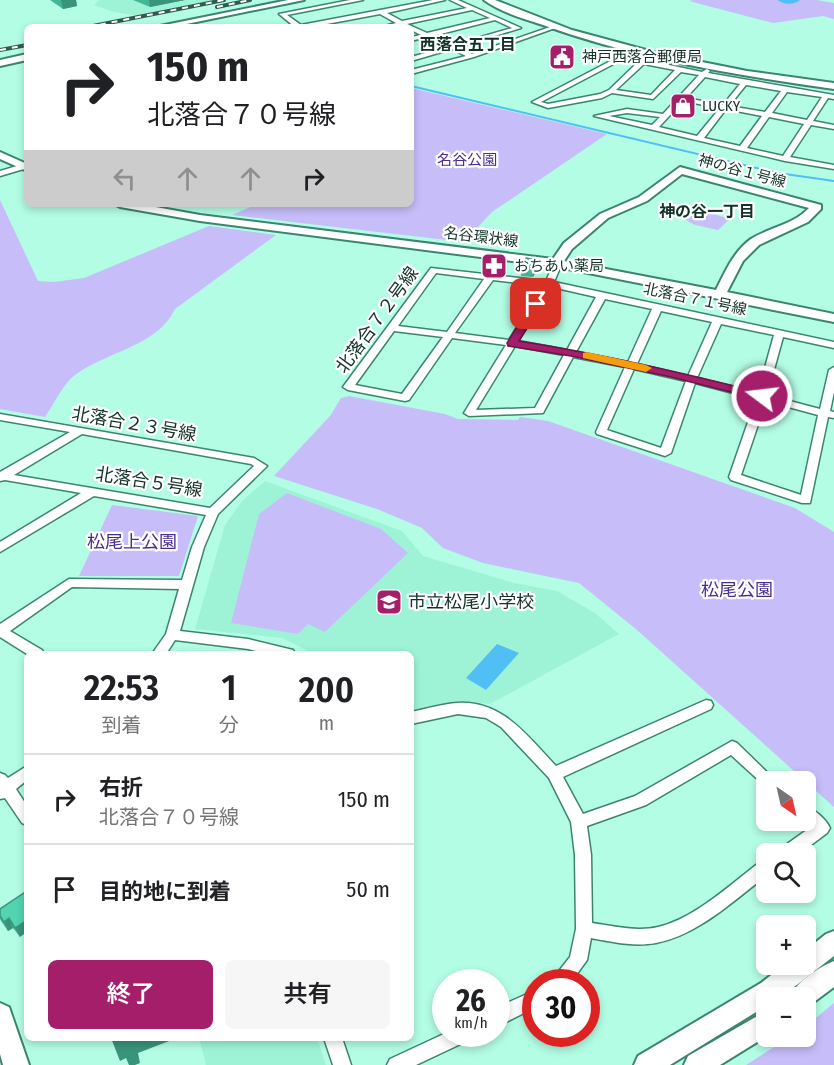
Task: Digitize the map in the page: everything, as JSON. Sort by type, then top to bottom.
[{"type":"street","points":[[160,24],[284,0]]},
{"type":"street","points":[[175,24],[300,0]]},
{"type":"street","points":[[296,24],[282,14],[362,0],[401,23]]},
{"type":"street","points":[[316,24],[442,0]]},
{"type":"street","points":[[414,58],[518,28],[453,0]]},
{"type":"street","points":[[488,0],[555,27],[673,58],[834,86]]},
{"type":"street","points":[[397,24],[471,9]]},
{"type":"street","points":[[414,38],[494,19]]},
{"type":"street","points":[[414,71],[472,56],[555,27]]},
{"type":"street","points":[[414,30],[472,56]]},
{"type":"street","points":[[0,61],[24,56]]},
{"type":"street","points":[[642,62],[611,91],[602,96],[548,106],[535,102],[622,57],[744,83],[830,97]]},
{"type":"street","points":[[660,66],[673,58]]},
{"type":"street","points":[[654,128],[712,66]]},
{"type":"street","points":[[611,91],[653,97],[679,70]]},
{"type":"street","points":[[699,139],[722,107],[744,83]]},
{"type":"street","points":[[742,149],[785,90]]},
{"type":"street","points":[[784,159],[830,97]]},
{"type":"street","points":[[681,99],[834,127]]},
{"type":"street","points":[[665,116],[627,111],[598,116],[784,159],[834,166]]},
{"type":"street","points":[[0,155],[24,165]]},
{"type":"street","points":[[0,174],[24,167]]},
{"type":"street","name":"神の谷１号線","points":[[558,263],[559,257],[568,246],[604,216],[643,199],[680,170],[817,207],[804,220],[755,242],[738,259],[720,294]]},
{"type":"street","name":"名谷環状線","points":[[149,207],[558,263],[834,318]]},
{"type":"street","points":[[558,263],[549,284],[469,413],[539,411],[602,295]]},
{"type":"street","name":"北落合７２号線","points":[[490,277],[405,398],[348,387],[434,270],[549,284]]},
{"type":"street","name":"北落合７１号線","points":[[549,284],[834,345]]},
{"type":"street","points":[[658,306],[601,432],[665,453],[692,378],[718,319]]},
{"type":"street","points":[[392,328],[571,352],[692,378],[829,414]]},
{"type":"street","points":[[779,333],[762,396],[735,477],[806,500],[829,414],[834,370]]},
{"type":"street","name":"北落合２３号線","points":[[0,417],[254,461],[261,466],[213,512]]},
{"type":"street","points":[[1,477],[78,432]]},
{"type":"street","name":"北落合５号線","points":[[1,477],[213,512],[198,547],[172,635],[161,651]]},
{"type":"street","points":[[0,548],[91,492]]},
{"type":"street","points":[[32,651],[0,631],[69,583],[188,585]]},
{"type":"street","points":[[172,635],[248,644],[276,651]]},
{"type":"street","points":[[554,774],[706,705]]},
{"type":"street","points":[[414,717],[458,708],[489,713],[506,723],[554,774],[579,822],[583,855],[584,929],[578,960],[571,969]]},
{"type":"street","points":[[579,822],[611,815],[644,801],[732,747],[758,771]]},
{"type":"street","points":[[24,774],[3,787],[24,814]]},
{"type":"street","points":[[801,843],[822,828],[816,822]]},
{"type":"street","points":[[584,929],[622,935],[657,935],[684,925],[756,874]]},
{"type":"street","points":[[816,956],[834,942]]},
{"type":"street","points":[[815,987],[834,972]]},
{"type":"street","points":[[647,1065],[770,991],[791,975]]},
{"type":"street","points":[[0,1015],[16,1065]]},
{"type":"street","points":[[697,1065],[756,1029]]},
{"type":"street","points":[[334,1041],[342,1065]]},
{"type":"street","points":[[396,1065],[435,1047]]},
{"type":"shaded area","points":[[99,0],[214,0],[139,16],[114,12],[94,5]]},
{"type":"shaded area","name":"市立松尾小学校","points":[[265,481],[402,531],[423,556],[514,583],[557,591],[595,613],[619,634],[490,704],[456,701],[414,711],[414,651],[308,651],[282,638],[195,629],[225,525],[242,501]]},
{"type":"shaded area","points":[[200,1041],[318,1041],[326,1065],[206,1065]]},
{"type":"green space","points":[[817,0],[834,3],[834,19],[823,16],[773,23],[689,1]]},
{"type":"green space","name":"名谷公園","points":[[414,89],[607,134],[492,212],[464,242],[232,215],[250,207],[414,207]]},
{"type":"green space","points":[[0,200],[38,281],[54,282],[84,278],[209,226],[276,235],[175,309],[167,322],[156,332],[75,375],[45,417],[0,409]]},
{"type":"green space","points":[[688,206],[730,219],[718,230],[695,225],[676,215]]},
{"type":"green space","name":"松尾公園","points":[[349,396],[445,414],[458,419],[518,420],[520,417],[548,421],[795,508],[834,532],[834,807],[816,791],[816,771],[794,771],[637,630],[579,583],[483,563],[443,548],[422,528],[377,509],[274,476],[330,416],[341,398]]},
{"type":"green space","points":[[287,493],[381,529],[408,553],[325,632],[308,624],[298,634],[231,623],[259,514]]},
{"type":"green space","name":"松尾上公園","points":[[112,505],[198,516],[179,576],[79,576]]},
{"type":"green space","points":[[834,1003],[834,1065],[746,1065],[774,1047],[816,1047],[816,1018]]},
{"type":"water","points":[[497,644],[519,653],[486,690],[466,678]]},
{"type":"building","points":[[526,258],[537,260],[533,268],[521,267]]},
{"type":"building","points":[[24,893],[24,922],[15,928],[9,918],[4,922],[0,916],[0,909]]},
{"type":"waterway","points":[[784,0],[794,0]]},
{"type":"waterway","points":[[414,87],[778,173],[834,181]]},
{"type":"railway","points":[[103,24],[224,0]]},
{"type":"railway","points":[[217,7],[250,0]]},
{"type":"railway","points":[[0,50],[24,46]]},
{"type":"slow traffic","points":[[587,356],[646,368]]},
{"type":"place","name":"神戸西落合郵便局","points":[[562,57]]},
{"type":"place","name":"LUCKY","points":[[683,106]]},
{"type":"place","name":"おちあい薬局","points":[[494,266]]},
{"type":"place","name":"市立松尾小学校","points":[[389,602]]},
{"type":"district","name":"西落合五丁目","points":[[468,44]]},
{"type":"district","name":"神の谷一丁目","points":[[707,211]]},
{"type":"route","points":[[536,304],[512,343],[571,352],[692,378],[762,396]]}]
